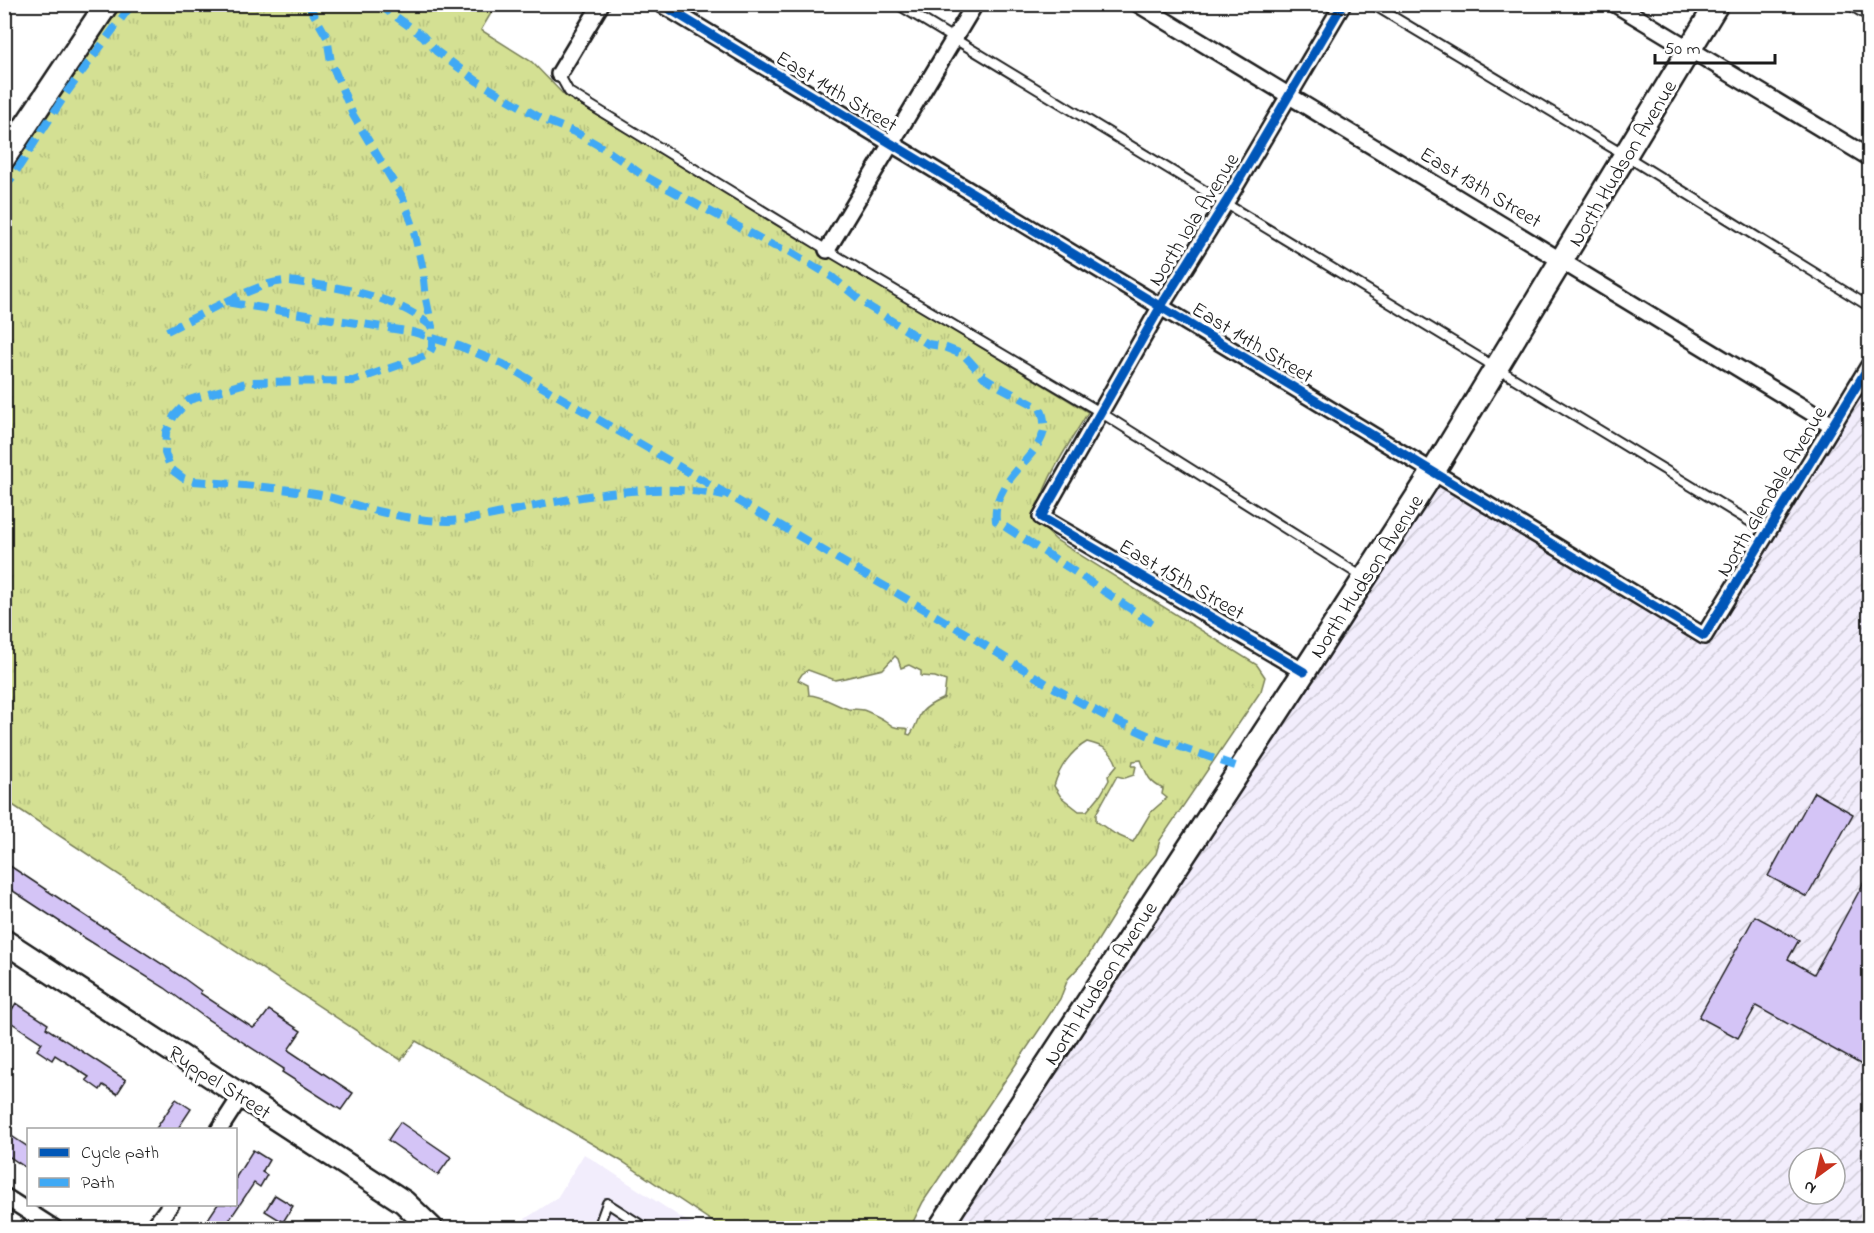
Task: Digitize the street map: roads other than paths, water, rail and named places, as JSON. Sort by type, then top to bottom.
[{"type":"main road","points":[[4,158],[107,4]]},
{"type":"main road","name":"North Hudson Avenue","points":[[940,1228],[1433,472],[1717,4]]},
{"type":"main road","name":"Ruppel Street","points":[[4,941],[404,1202],[431,1228]]},
{"type":"street","points":[[559,74],[601,4]]},
{"type":"street","name":"East 14th Street","points":[[661,4],[1704,636]]},
{"type":"street","points":[[828,250],[975,4]]},
{"type":"street","name":"East 13th Street","points":[[1137,4],[1832,424]]},
{"type":"street","name":"North Iola Avenue","points":[[1041,518],[1161,306],[1226,202],[1343,4]]},
{"type":"street","points":[[1615,4],[1869,158]]},
{"type":"street","name":"North Glendale Avenue","points":[[1704,636],[1869,364]]},
{"type":"street","name":"East 15th Street","points":[[1041,518],[1304,672]]},
{"type":"street","points":[[220,1128],[241,1096]]},
{"type":"street","points":[[4,1196],[54,1228]]},
{"type":"street","points":[[153,1228],[170,1206]]},
{"type":"lane","points":[[897,4],[1767,532]]},
{"type":"lane","points":[[1372,4],[1626,156],[1869,307]]},
{"type":"lane","points":[[1848,4],[1869,18]]},
{"type":"lane","points":[[559,74],[569,92],[1100,412],[1365,579]]},
{"type":"lane","points":[[598,1228],[607,1203],[646,1228]]}]
